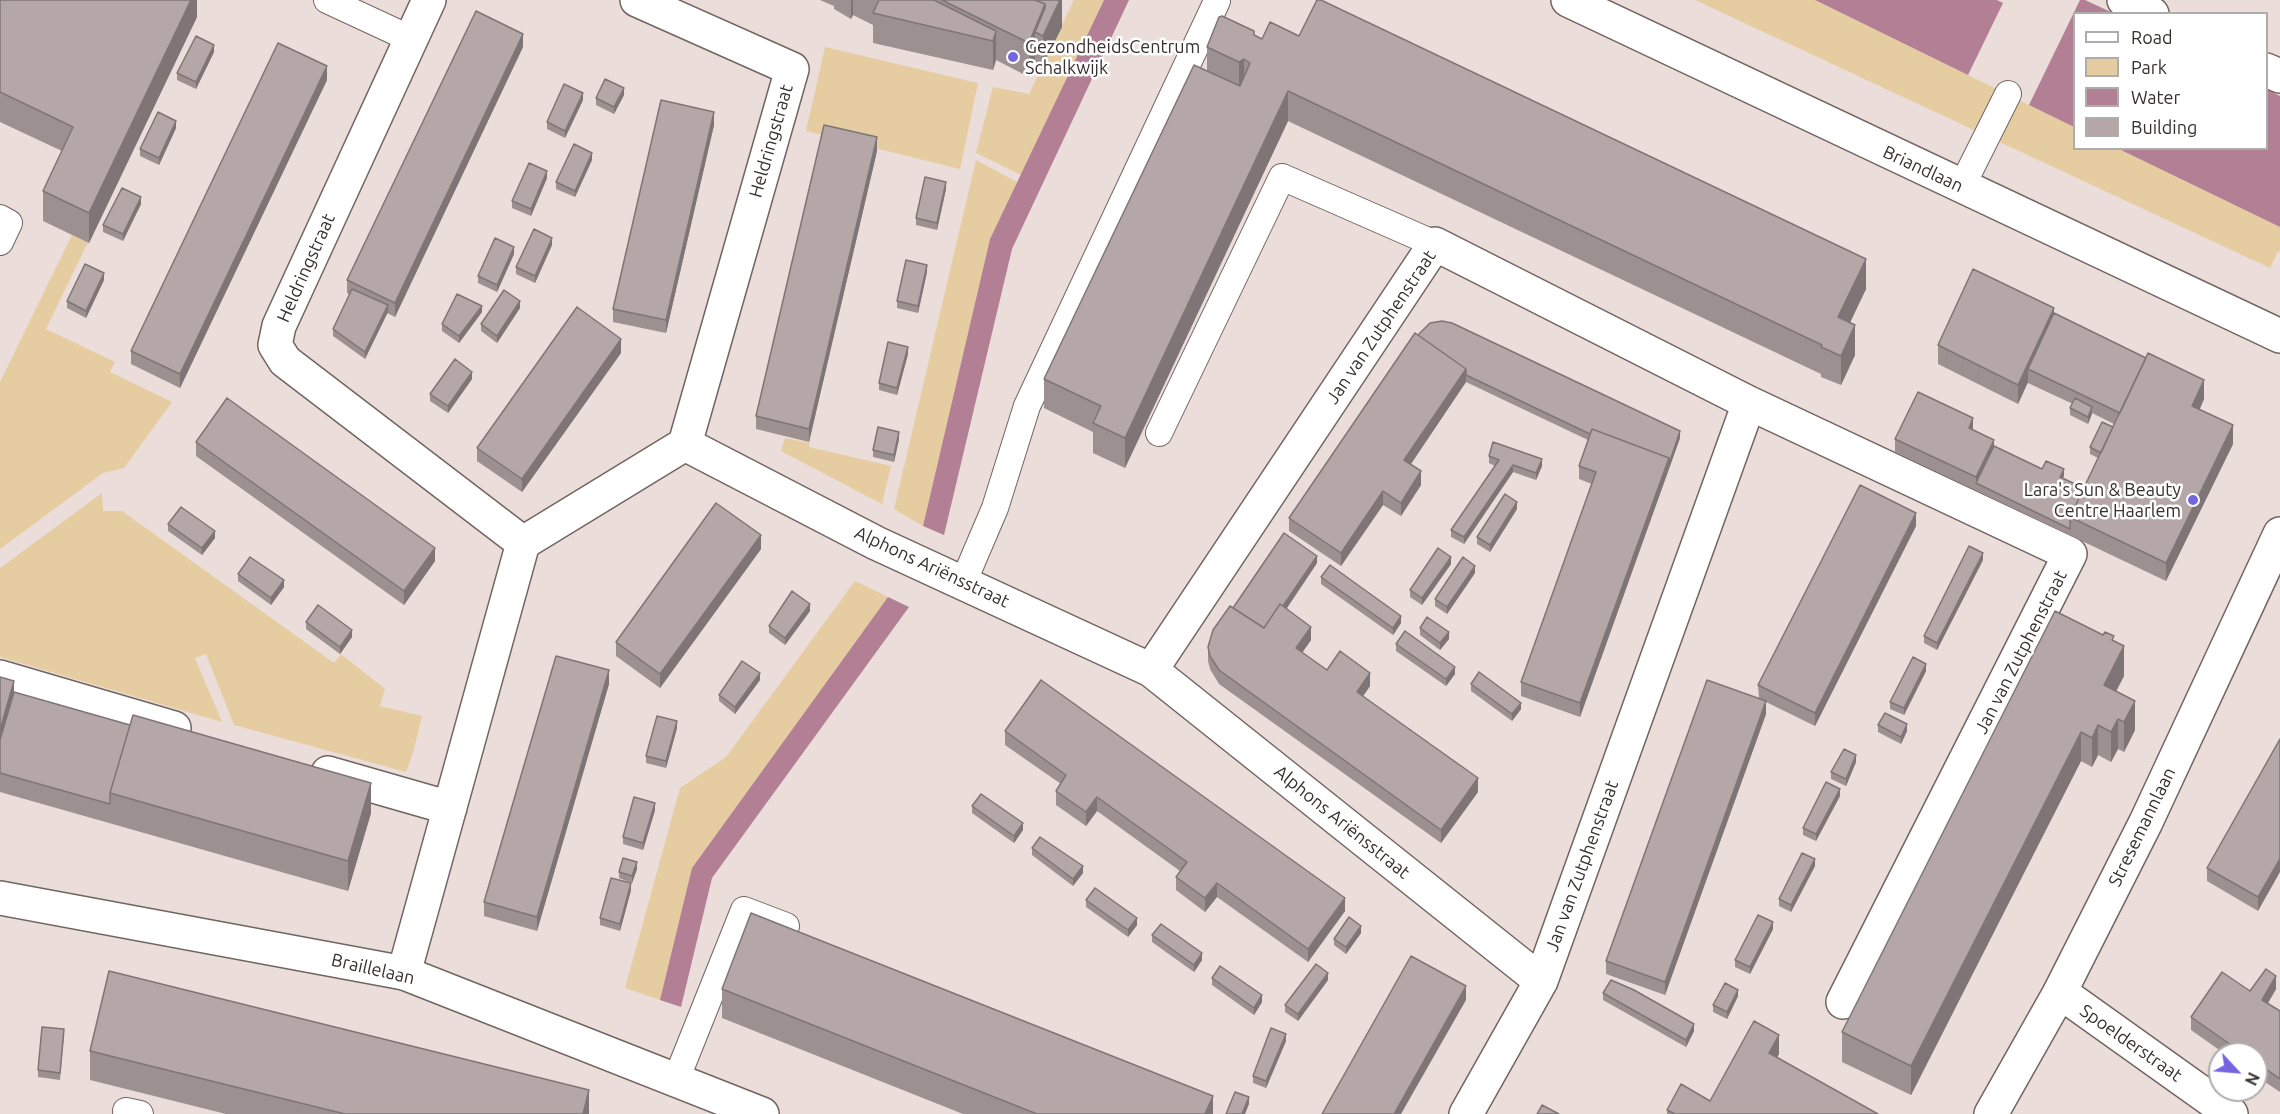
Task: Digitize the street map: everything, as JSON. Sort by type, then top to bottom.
[{"type":"street","name":"Heldringstraat","points":[[429,0],[279,326],[275,345],[285,361],[524,543]]},
{"type":"street","name":"Heldringstraat","points":[[637,0],[792,69],[685,444]]},
{"type":"street","name":"Briandlaan","points":[[1568,0],[2280,336]]},
{"type":"street","points":[[2124,0],[2148,12]]},
{"type":"street","name":"Jan van Zutphenstraat","points":[[1151,670],[1435,244],[1749,403],[2070,554],[1843,1002]]},
{"type":"street","name":"Jan van Zutphenstraat","points":[[1466,1114],[1541,981],[1749,403]]},
{"type":"street","points":[[404,973],[524,543],[685,444]]},
{"type":"street","name":"Alphons Ariënsstraat","points":[[685,444],[876,543],[1151,670],[1541,981]]},
{"type":"street","name":"Stresemannlaan","points":[[1991,1114],[2060,992],[2146,822],[2280,534]]},
{"type":"street","points":[[0,677],[206,737]]},
{"type":"street","points":[[298,764],[450,808]]},
{"type":"street","name":"Braillelaan","points":[[0,898],[404,973],[676,1080],[748,1112]]},
{"type":"street","name":"Spoelderstraat","points":[[2060,992],[2231,1114]]},
{"type":"lane","points":[[327,0],[411,39]]},
{"type":"lane","points":[[963,583],[995,508],[1027,406],[1217,1]]},
{"type":"lane","points":[[1962,186],[2008,94]]},
{"type":"lane","points":[[1159,433],[1282,177],[1435,244]]},
{"type":"lane","points":[[0,218],[9,223],[0,242]]},
{"type":"lane","points":[[676,1080],[744,910],[810,936]]},
{"type":"green space","points":[[1074,0],[1104,0],[1021,175],[976,153],[993,87],[1029,94]]},
{"type":"green space","points":[[1695,0],[1815,0],[2073,127],[2073,150],[2121,150],[2280,227],[2280,252],[2278,251],[2270,268]]},
{"type":"green space","points":[[825,47],[978,83],[960,169],[806,131]]},
{"type":"green space","points":[[976,160],[1017,182],[990,239],[923,526],[894,509]]},
{"type":"green space","points":[[72,235],[88,242],[46,329],[115,362],[110,372],[172,402],[124,468],[103,473],[0,549],[0,382]]},
{"type":"green space","points":[[785,438],[810,443],[809,447],[891,466],[882,504],[781,451]]},
{"type":"green space","points":[[102,493],[103,511],[122,511],[334,663],[341,654],[385,689],[380,706],[422,716],[406,772],[234,725],[206,654],[195,658],[222,722],[0,657],[0,568]]},
{"type":"green space","points":[[855,581],[888,597],[692,868],[660,1000],[625,988],[680,788],[726,757]]},
{"type":"water","points":[[1104,0],[1129,0],[1012,249],[944,535],[923,526],[990,239]]},
{"type":"water","points":[[1815,0],[1997,0],[2003,3],[1968,75]]},
{"type":"water","points":[[2080,0],[2085,0],[2111,12],[2074,12]]},
{"type":"water","points":[[2073,14],[2073,127],[2029,105]]},
{"type":"water","points":[[2268,90],[2280,96],[2280,227],[2121,150],[2268,150]]},
{"type":"water","points":[[888,597],[909,607],[712,878],[681,1007],[660,1000],[692,868]]},
{"type":"building","points":[[0,0],[191,0],[89,213],[43,191],[73,127],[0,92]]},
{"type":"building","points":[[879,0],[934,0],[996,31],[993,41],[873,13]]},
{"type":"building","points":[[942,0],[1035,0],[1045,4],[1029,43]]},
{"type":"building","points":[[1035,0],[1060,0],[1043,36],[1035,32],[1045,4]]},
{"type":"building","points":[[1317,0],[1866,259],[1838,317],[1855,325],[1841,356],[1288,91],[1125,438],[1093,423],[1101,406],[1044,379],[1194,65],[1240,86],[1250,63],[1244,59],[1239,62],[1207,47],[1219,17],[1222,16],[1254,31],[1254,35],[1262,39],[1270,22],[1299,36]]},
{"type":"building","points":[[476,11],[523,34],[395,303],[347,280]]},
{"type":"building","points":[[196,36],[214,45],[196,82],[177,73]]},
{"type":"building","points":[[278,43],[327,66],[180,374],[131,351]]},
{"type":"building","points":[[605,79],[624,88],[614,107],[596,98]]},
{"type":"building","points":[[564,84],[583,93],[565,131],[547,122]]},
{"type":"building","points":[[661,100],[714,112],[666,320],[613,309]]},
{"type":"building","points":[[158,112],[176,121],[159,158],[140,149]]},
{"type":"building","points":[[824,125],[877,137],[809,429],[756,416]]},
{"type":"building","points":[[574,144],[592,153],[575,191],[556,182]]},
{"type":"building","points":[[529,163],[547,171],[531,209],[512,201]]},
{"type":"building","points":[[925,177],[946,182],[937,223],[916,218]]},
{"type":"building","points":[[122,188],[141,197],[123,234],[103,225]]},
{"type":"building","points":[[534,229],[552,238],[535,276],[516,267]]},
{"type":"building","points":[[495,238],[514,247],[497,285],[478,276]]},
{"type":"building","points":[[906,260],[927,265],[918,306],[897,301]]},
{"type":"building","points":[[85,264],[104,273],[86,311],[67,301]]},
{"type":"building","points":[[1973,269],[2054,308],[2018,385],[1938,345]]},
{"type":"building","points":[[352,289],[388,305],[365,352],[333,329]]},
{"type":"building","points":[[504,290],[520,301],[497,336],[481,324]]},
{"type":"building","points":[[457,294],[482,306],[459,336],[442,324]]},
{"type":"building","points":[[577,307],[621,339],[522,479],[477,448]]},
{"type":"building","points":[[2054,313],[2146,358],[2120,413],[2028,369]]},
{"type":"building","points":[[1442,321],[1452,323],[1680,431],[1669,464],[1669,458],[1592,429],[1590,434],[1466,375],[1466,369],[1418,335],[1430,323]]},
{"type":"building","points":[[1415,333],[1466,369],[1404,460],[1421,471],[1401,503],[1383,491],[1341,553],[1289,518]]},
{"type":"building","points":[[888,342],[908,347],[897,388],[879,383]]},
{"type":"building","points":[[2148,353],[2204,380],[2192,406],[2233,425],[2166,563],[2070,517]]},
{"type":"building","points":[[455,359],[472,372],[448,406],[430,394]]},
{"type":"building","points":[[1918,392],[1973,418],[1969,428],[1994,440],[1976,477],[1895,439]]},
{"type":"building","points":[[227,398],[435,548],[404,591],[196,442]]},
{"type":"building","points":[[2075,398],[2092,407],[2088,417],[2070,408]]},
{"type":"building","points":[[2102,422],[2113,427],[2101,453],[2090,447]]},
{"type":"building","points":[[878,427],[899,432],[894,455],[873,450]]},
{"type":"building","points":[[1592,429],[1669,458],[1580,703],[1521,682],[1596,472],[1579,466]]},
{"type":"building","points":[[1493,442],[1542,459],[1536,473],[1513,465],[1464,537],[1451,530],[1499,460],[1489,456]]},
{"type":"building","points":[[1994,446],[2042,469],[2046,461],[2064,469],[2060,477],[2084,488],[2070,517],[2070,529],[1976,483]]},
{"type":"building","points":[[1860,485],[1916,513],[1815,713],[1758,685]]},
{"type":"building","points":[[1505,494],[1517,502],[1490,545],[1477,537]]},
{"type":"building","points":[[716,503],[761,535],[660,674],[616,642]]},
{"type":"building","points":[[181,507],[215,531],[202,548],[168,524]]},
{"type":"building","points":[[1284,533],[1317,556],[1283,606],[1280,604],[1264,628],[1233,608]]},
{"type":"building","points":[[1969,546],[1983,553],[1937,643],[1924,636]]},
{"type":"building","points":[[1438,548],[1451,557],[1422,598],[1410,590]]},
{"type":"building","points":[[250,557],[284,580],[271,598],[238,574]]},
{"type":"building","points":[[1463,557],[1475,566],[1447,607],[1435,599]]},
{"type":"building","points":[[1330,565],[1401,616],[1393,628],[1321,577]]},
{"type":"building","points":[[792,591],[810,604],[785,638],[769,626]]},
{"type":"building","points":[[1280,604],[1311,627],[1296,648],[1327,670],[1340,651],[1370,673],[1357,692],[1478,778],[1441,830],[1219,670],[1210,656],[1208,647],[1213,630],[1230,606],[1264,628]]},
{"type":"building","points":[[318,605],[352,630],[340,647],[306,622]]},
{"type":"building","points":[[2055,611],[2103,635],[2105,632],[2114,636],[2112,640],[2124,646],[2104,685],[2135,701],[2124,722],[2118,719],[2111,732],[2098,725],[2092,738],[2081,732],[1911,1066],[1842,1032]]},
{"type":"building","points":[[1427,617],[1449,632],[1440,643],[1420,628]]},
{"type":"building","points":[[1405,631],[1455,667],[1446,679],[1396,644]]},
{"type":"building","points":[[556,656],[609,670],[537,917],[484,902]]},
{"type":"building","points":[[1913,657],[1926,664],[1904,708],[1890,702]]},
{"type":"building","points":[[742,661],[760,673],[735,707],[719,695]]},
{"type":"building","points":[[1479,672],[1521,703],[1512,714],[1471,684]]},
{"type":"building","points":[[0,677],[14,681],[0,730]]},
{"type":"building","points":[[1041,680],[1345,898],[1308,949],[1217,883],[1205,898],[1176,877],[1187,862],[1097,797],[1086,812],[1056,791],[1066,775],[1005,731]]},
{"type":"building","points":[[1707,680],[1766,701],[1665,982],[1606,961]]},
{"type":"building","points":[[14,692],[130,725],[110,793],[110,804],[0,773],[0,740]]},
{"type":"building","points":[[1885,713],[1907,724],[1901,737],[1878,725]]},
{"type":"building","points":[[133,715],[371,783],[348,861],[110,793]]},
{"type":"building","points":[[657,716],[677,721],[666,761],[646,756]]},
{"type":"building","points":[[2280,739],[2280,859],[2258,897],[2207,868]]},
{"type":"building","points":[[1844,749],[1856,755],[1846,779],[1831,772]]},
{"type":"building","points":[[1826,782],[1840,789],[1816,834],[1803,828]]},
{"type":"building","points":[[981,794],[1023,823],[1014,836],[972,806]]},
{"type":"building","points":[[634,797],[655,803],[643,843],[623,837]]},
{"type":"building","points":[[1040,837],[1083,866],[1073,879],[1032,848]]},
{"type":"building","points":[[1802,853],[1815,859],[1791,905],[1779,899]]},
{"type":"building","points":[[623,858],[637,862],[632,876],[619,872]]},
{"type":"building","points":[[611,878],[631,883],[620,924],[600,918]]},
{"type":"building","points":[[1095,888],[1137,918],[1128,930],[1086,900]]},
{"type":"building","points":[[751,913],[1213,1096],[1205,1114],[1037,1114],[722,989]]},
{"type":"building","points":[[1758,915],[1773,922],[1750,967],[1735,960]]},
{"type":"building","points":[[1349,917],[1361,926],[1346,947],[1334,939]]},
{"type":"building","points":[[1161,924],[1202,953],[1194,965],[1152,935]]},
{"type":"building","points":[[1411,956],[1466,986],[1394,1114],[1322,1114]]},
{"type":"building","points":[[1316,964],[1328,973],[1298,1014],[1285,1005]]},
{"type":"building","points":[[1220,966],[1262,995],[1254,1008],[1212,978]]},
{"type":"building","points":[[2266,969],[2276,976],[2262,1000],[2280,1011],[2280,1079],[2268,1070],[2268,1042],[2227,1042],[2191,1017],[2222,972],[2250,991]]},
{"type":"building","points":[[109,971],[589,1090],[583,1114],[345,1114],[90,1051]]},
{"type":"building","points":[[1611,980],[1634,990],[1694,1024],[1686,1040],[1603,993]]},
{"type":"building","points":[[1725,983],[1738,990],[1727,1012],[1713,1005]]},
{"type":"building","points":[[1754,1021],[1779,1035],[1769,1053],[1878,1114],[1675,1114],[1667,1110],[1681,1084],[1710,1101]]},
{"type":"building","points":[[42,1027],[64,1029],[60,1073],[38,1070]]},
{"type":"building","points":[[1271,1028],[1286,1034],[1266,1081],[1253,1076]]},
{"type":"building","points":[[1235,1092],[1249,1097],[1242,1114],[1226,1114]]},
{"type":"building","points":[[1542,1105],[1559,1114],[1537,1114]]},
{"type":"place","name":"GezondheidsCentrum Schalkwijk","points":[[1013,57]]},
{"type":"place","name":"Lara's Sun & Beauty Centre Haarlem","points":[[2193,500]]}]
